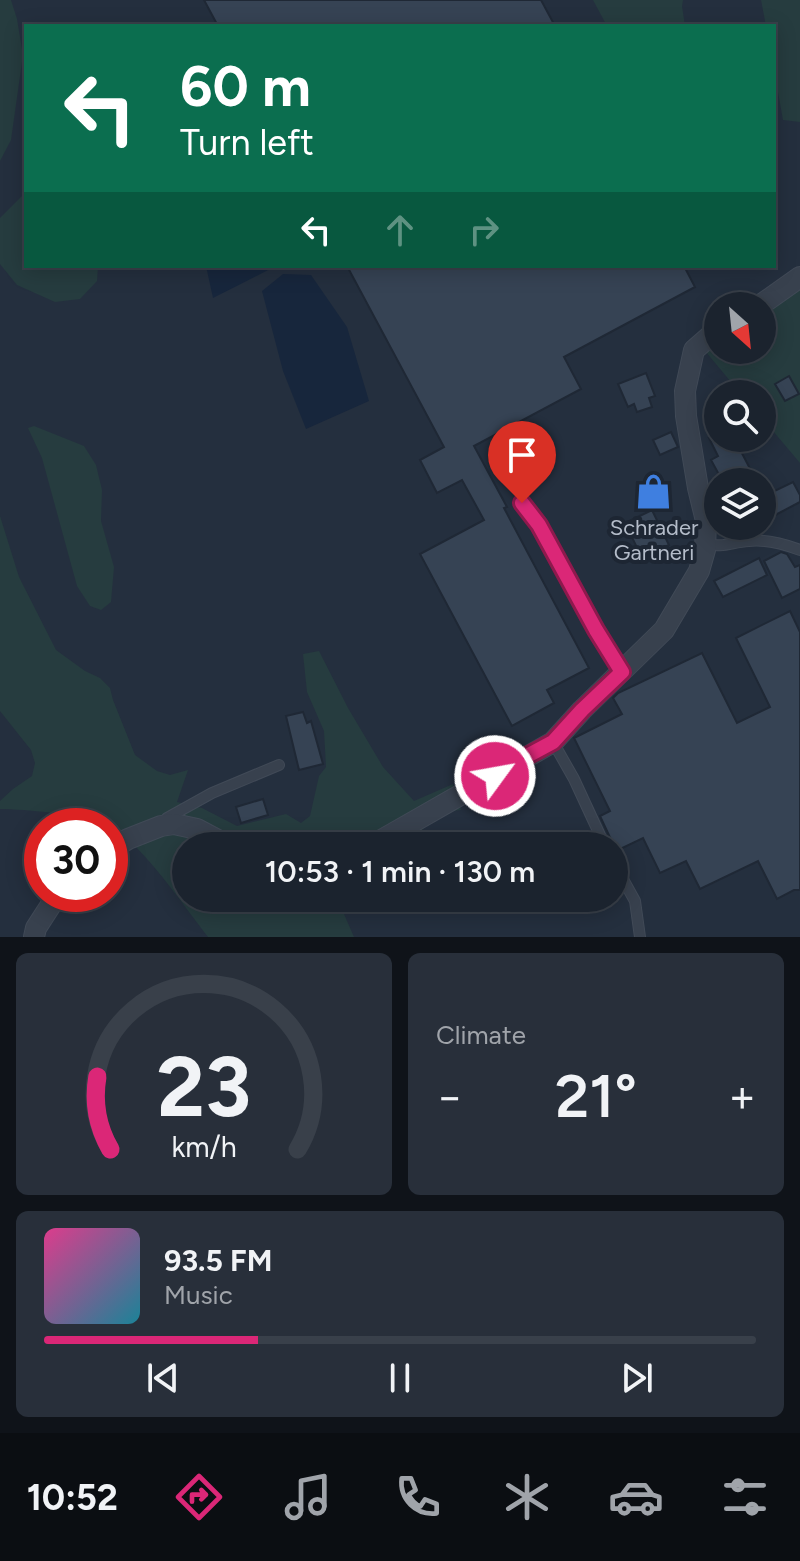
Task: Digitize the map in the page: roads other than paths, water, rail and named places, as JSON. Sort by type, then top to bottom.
[{"type":"street","points":[[776,294],[800,277]]},
{"type":"street","points":[[396,832],[553,742],[664,630],[699,571],[705,544],[706,521],[686,416],[685,391],[694,350],[704,341]]},
{"type":"street","points":[[128,839],[174,824],[203,832]]},
{"type":"street","points":[[34,937],[46,912]]},
{"type":"lane","points":[[522,503],[539,525],[622,672]]},
{"type":"lane","points":[[705,544],[717,547],[758,540],[800,550]]},
{"type":"lane","points":[[553,742],[599,832]]},
{"type":"lane","points":[[161,826],[167,818],[195,801],[279,765]]},
{"type":"lane","points":[[628,888],[635,901],[640,937]]},
{"type":"water","points":[[206,268],[272,268],[213,298]]},
{"type":"water","points":[[283,274],[311,275],[347,327],[369,401],[306,429],[283,371],[262,291]]},
{"type":"place","name":"Schrader Gartneri","points":[[654,491]]}]
